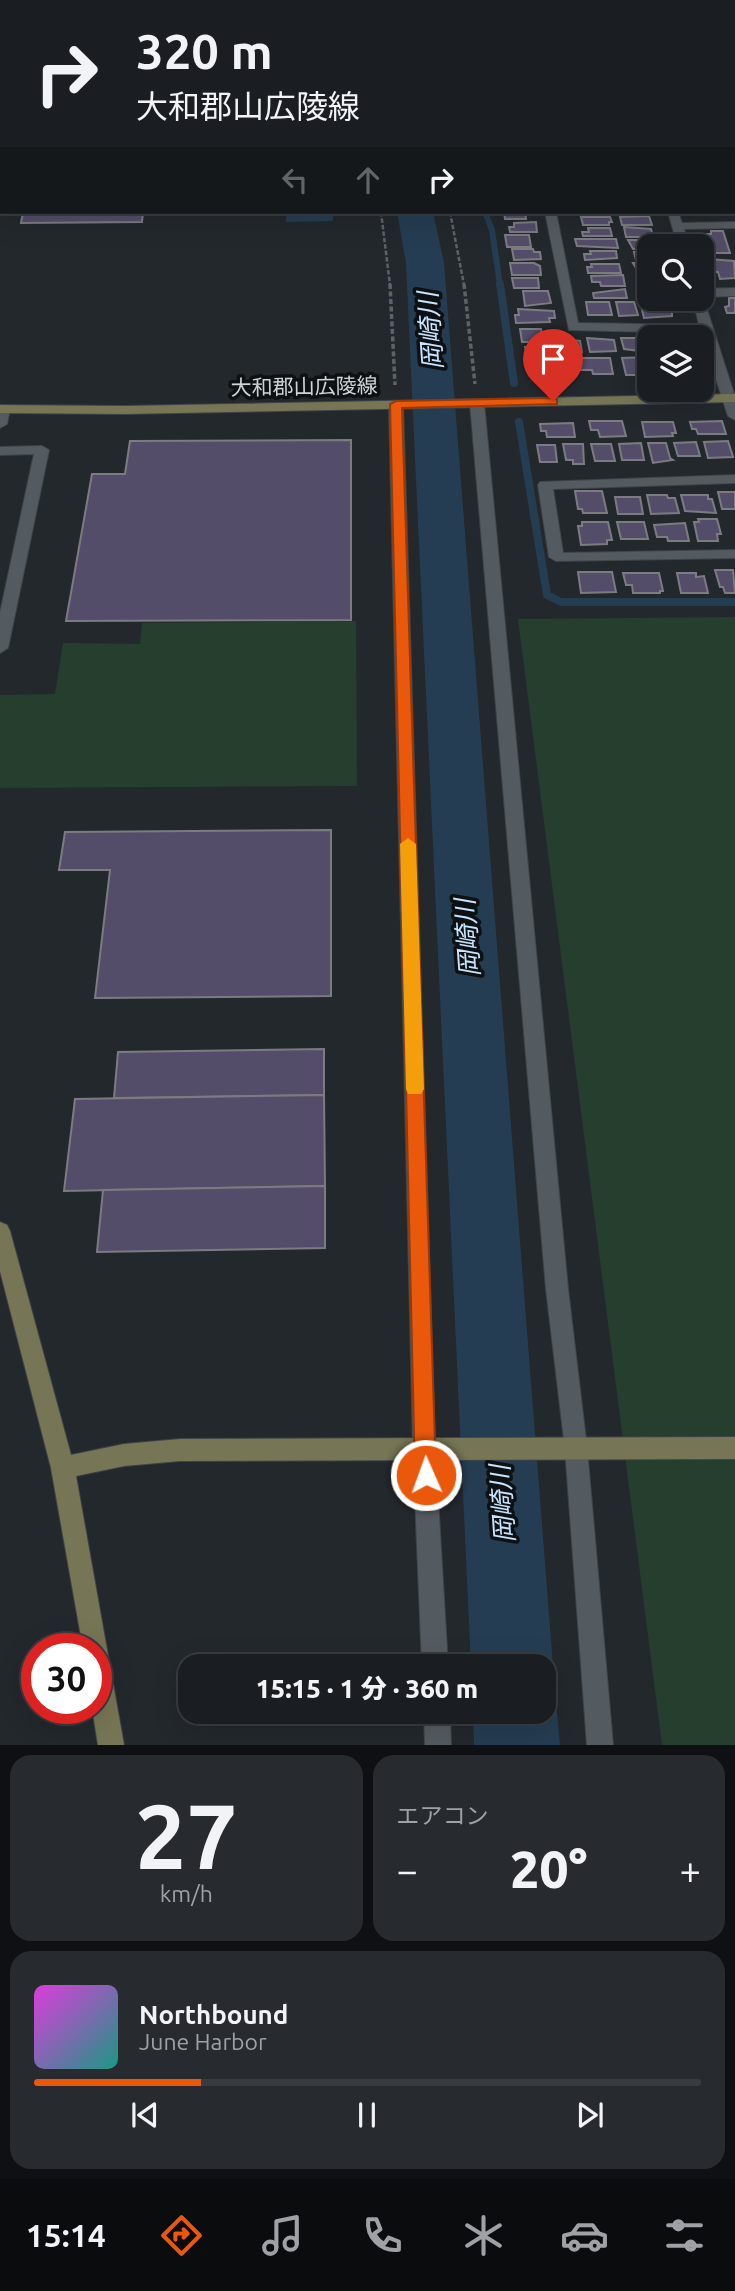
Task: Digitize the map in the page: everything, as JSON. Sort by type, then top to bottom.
[{"type":"main road","name":"大和郡山広陵線","points":[[1,409],[125,411],[732,398]]},
{"type":"main road","points":[[0,1231],[63,1468],[92,1633]]},
{"type":"main road","points":[[63,1468],[124,1455],[180,1450],[735,1448]]},
{"type":"main road","points":[[107,1724],[111,1745]]},
{"type":"street","points":[[550,214],[573,327],[637,328]]},
{"type":"street","points":[[674,214],[680,234]]},
{"type":"street","points":[[677,226],[735,225]]},
{"type":"street","points":[[714,293],[735,292]]},
{"type":"street","points":[[714,350],[732,398],[735,416]]},
{"type":"street","points":[[477,403],[557,1289],[576,1448],[600,1745]]},
{"type":"street","points":[[396,404],[425,1448],[434,1654]]},
{"type":"street","points":[[0,424],[1,409]]},
{"type":"street","points":[[0,451],[42,450],[0,648]]},
{"type":"street","points":[[735,479],[545,485],[556,556],[735,554]]},
{"type":"street","points":[[437,1724],[438,1745]]},
{"type":"path","points":[[381,214],[390,282],[396,404]]},
{"type":"path","points":[[450,214],[461,260],[477,403]]},
{"type":"green space","points":[[735,617],[735,1745],[662,1745],[518,619]]},
{"type":"green space","points":[[356,621],[357,786],[0,788],[0,695],[55,694],[63,643],[140,644],[142,623]]},
{"type":"water","points":[[287,214],[333,214],[333,221],[286,222]]},
{"type":"building","points":[[23,214],[143,214],[142,222],[21,223]]},
{"type":"building","points":[[504,214],[525,214],[526,219],[505,219]]},
{"type":"building","points":[[649,216],[652,225],[622,225],[620,217]]},
{"type":"building","points":[[581,217],[610,217],[612,222],[609,222],[609,225],[583,225]]},
{"type":"building","points":[[536,222],[537,232],[510,232],[509,227],[514,227],[514,223]]},
{"type":"building","points":[[624,227],[651,229],[652,233],[660,234],[637,234],[637,237],[626,237]]},
{"type":"building","points":[[588,228],[610,228],[612,236],[583,236],[582,232],[589,232]]},
{"type":"building","points":[[711,231],[723,231],[730,253],[714,253],[714,234],[711,234]]},
{"type":"building","points":[[505,235],[529,235],[531,247],[507,247]]},
{"type":"building","points":[[575,239],[616,239],[618,248],[577,246]]},
{"type":"building","points":[[628,240],[637,240],[637,249],[633,249]]},
{"type":"building","points":[[512,249],[533,249],[534,252],[540,252],[541,259],[514,260]]},
{"type":"building","points":[[590,251],[616,251],[617,258],[585,260],[584,254],[591,254]]},
{"type":"building","points":[[714,259],[734,261],[735,278],[720,279],[718,272],[714,272]]},
{"type":"building","points":[[510,263],[534,263],[540,266],[541,275],[512,275]]},
{"type":"building","points":[[591,264],[619,264],[621,273],[588,273],[587,267],[592,267]]},
{"type":"building","points":[[623,275],[625,286],[601,286],[600,282],[592,282],[591,276]]},
{"type":"building","points":[[512,278],[538,278],[539,288],[514,288]]},
{"type":"building","points":[[625,289],[627,298],[594,298],[593,293]]},
{"type":"building","points":[[523,291],[548,291],[551,303],[525,306]]},
{"type":"building","points":[[729,298],[735,298],[735,313],[727,313],[725,307],[729,306]]},
{"type":"building","points":[[586,302],[609,302],[612,315],[588,315]]},
{"type":"building","points":[[616,302],[634,302],[638,315],[619,316]]},
{"type":"building","points":[[518,309],[554,311],[555,318],[549,318],[550,322],[516,323],[515,315],[519,315]]},
{"type":"building","points":[[642,311],[672,311],[672,316],[644,318]]},
{"type":"building","points":[[520,329],[541,329],[543,342],[522,342]]},
{"type":"building","points":[[555,338],[580,341],[582,352],[565,353],[565,349],[557,349]]},
{"type":"building","points":[[587,338],[614,340],[616,351],[590,352]]},
{"type":"building","points":[[621,338],[637,338],[637,351],[624,349]]},
{"type":"building","points":[[525,347],[548,347],[549,353],[526,353]]},
{"type":"building","points":[[637,357],[637,375],[626,375],[622,358]]},
{"type":"building","points":[[536,358],[567,358],[570,377],[540,377],[539,370],[544,370],[543,364],[537,364]]},
{"type":"building","points":[[576,358],[610,358],[613,374],[593,374],[592,370],[578,370]]},
{"type":"building","points":[[589,421],[622,421],[626,436],[600,437],[598,430],[591,430]]},
{"type":"building","points":[[722,421],[726,434],[698,434],[696,429],[692,429],[690,422]]},
{"type":"building","points":[[642,422],[673,422],[676,433],[672,433],[673,436],[645,437]]},
{"type":"building","points":[[573,423],[575,437],[547,437],[546,431],[541,431],[540,424]]},
{"type":"building","points":[[351,440],[351,620],[66,621],[92,474],[125,474],[130,441]]},
{"type":"building","points":[[728,441],[733,457],[708,458],[704,442]]},
{"type":"building","points":[[696,442],[700,456],[678,456],[674,443]]},
{"type":"building","points":[[641,443],[644,460],[622,460],[619,444]]},
{"type":"building","points":[[648,443],[666,443],[673,460],[653,463]]},
{"type":"building","points":[[563,444],[583,444],[584,464],[573,464],[573,460],[566,460]]},
{"type":"building","points":[[591,444],[611,444],[615,461],[595,461]]},
{"type":"building","points":[[537,445],[555,445],[557,462],[540,462]]},
{"type":"building","points":[[575,491],[602,491],[607,513],[583,513],[582,509],[578,509]]},
{"type":"building","points":[[718,492],[735,492],[735,509],[722,509]]},
{"type":"building","points":[[647,495],[667,495],[668,498],[675,498],[679,513],[651,514]]},
{"type":"building","points":[[681,495],[708,495],[716,513],[685,511]]},
{"type":"building","points":[[615,497],[640,497],[643,514],[618,514]]},
{"type":"building","points":[[698,519],[717,519],[721,534],[717,534],[718,541],[698,541],[694,522],[699,522]]},
{"type":"building","points":[[582,522],[608,522],[612,540],[607,540],[607,544],[581,545],[578,526],[582,526]]},
{"type":"building","points":[[617,522],[644,522],[648,539],[621,539]]},
{"type":"building","points":[[685,523],[689,541],[668,541],[667,537],[657,537],[654,525]]},
{"type":"building","points":[[715,570],[733,570],[735,593],[725,593],[723,587],[720,587]]},
{"type":"building","points":[[578,572],[612,572],[616,592],[581,593]]},
{"type":"building","points":[[623,573],[659,573],[663,591],[633,593],[632,585],[626,585]]},
{"type":"building","points":[[677,573],[704,576],[708,593],[681,593]]},
{"type":"building","points":[[331,830],[331,996],[95,998],[110,870],[59,870],[65,832]]},
{"type":"building","points":[[324,1049],[324,1095],[114,1098],[118,1052]]},
{"type":"building","points":[[324,1095],[325,1186],[64,1191],[75,1099]]},
{"type":"building","points":[[325,1186],[325,1248],[97,1252],[103,1190]]},
{"type":"waterway","name":"岡崎川","points":[[415,214],[425,263],[511,1654]]},
{"type":"waterway","points":[[486,214],[492,230],[500,285]]},
{"type":"waterway","points":[[500,284],[514,383]]},
{"type":"waterway","points":[[519,422],[547,595],[561,602],[735,602]]},
{"type":"waterway","name":"岡崎川","points":[[516,1724],[517,1745]]},
{"type":"slow traffic","points":[[408,844],[415,1089]]},
{"type":"route","points":[[426,1475],[396,404],[553,401]]}]
